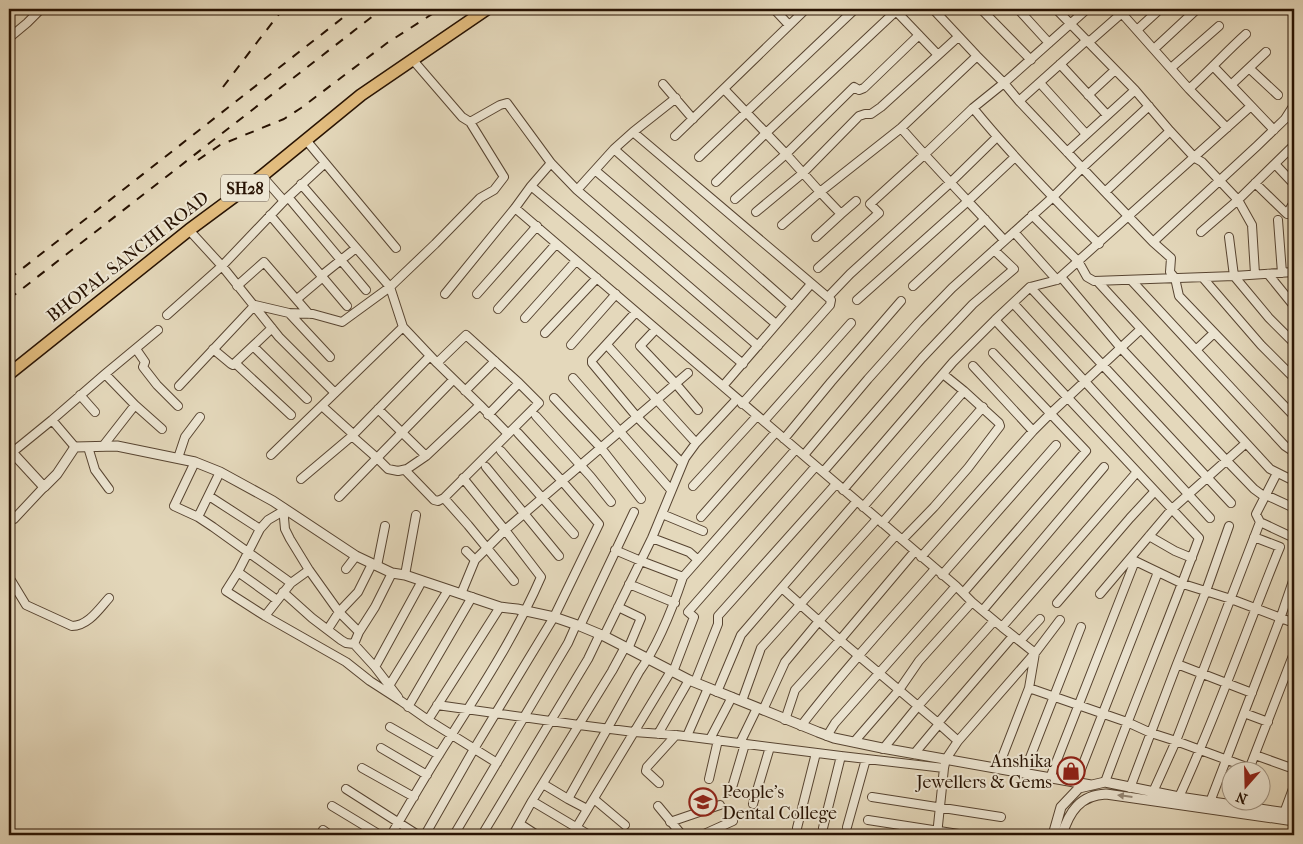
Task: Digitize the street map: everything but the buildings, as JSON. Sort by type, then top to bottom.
[{"type":"main road","name":"BHOPAL SANCHI ROAD","points":[[9,374],[189,230],[262,176],[361,95],[487,9]]},
{"type":"street","points":[[9,38],[28,23],[41,9]]},
{"type":"street","points":[[774,9],[789,25]]},
{"type":"street","points":[[674,136],[806,9]]},
{"type":"street","points":[[699,157],[855,9]]},
{"type":"street","points":[[933,9],[1082,168],[1153,242],[1171,258],[1170,272],[1174,278],[1179,296],[1294,416]]},
{"type":"street","points":[[982,9],[1031,60]]},
{"type":"street","points":[[1018,9],[1049,43]]},
{"type":"street","points":[[1056,9],[1135,90],[1170,132],[1238,200],[1252,225],[1256,274]]},
{"type":"street","points":[[818,268],[879,213],[870,204],[973,108],[1031,60],[1087,9]]},
{"type":"street","points":[[1137,30],[1160,9]]},
{"type":"street","points":[[716,182],[895,10],[938,55]]},
{"type":"street","points":[[1019,101],[1088,41],[1120,10],[1226,128]]},
{"type":"street","points":[[1154,49],[1196,10]]},
{"type":"street","points":[[1171,68],[1219,26]]},
{"type":"street","points":[[1189,89],[1246,34]]},
{"type":"street","points":[[735,199],[786,154],[854,87],[859,90],[864,88],[919,35]]},
{"type":"street","points":[[756,212],[802,172],[859,116],[871,114],[881,108],[958,36]]},
{"type":"street","points":[[1231,85],[1266,52]]},
{"type":"street","points":[[782,225],[820,192],[901,128],[976,56]]},
{"type":"street","points":[[255,306],[289,313],[309,314],[342,322],[390,287],[480,198],[494,190],[504,176],[470,122],[462,117],[412,60]]},
{"type":"street","points":[[1060,64],[1107,115]]},
{"type":"street","points":[[1213,66],[1274,130]]},
{"type":"street","points":[[1249,68],[1278,95]]},
{"type":"street","points":[[1088,95],[1115,70]]},
{"type":"street","points":[[1040,83],[1086,134]]},
{"type":"street","points":[[663,84],[693,119]]},
{"type":"street","points":[[724,89],[841,214]]},
{"type":"street","points":[[1067,152],[1135,90]]},
{"type":"street","points":[[577,190],[614,149],[676,98]]},
{"type":"street","points":[[470,122],[507,103],[551,163],[577,190],[758,346]]},
{"type":"street","points":[[1153,242],[1274,130],[1291,118],[1294,105]]},
{"type":"street","points":[[804,455],[868,379],[952,288],[1053,197],[1149,106]]},
{"type":"street","points":[[843,490],[953,362],[1030,287],[1059,279],[1251,106]]},
{"type":"street","points":[[973,108],[1015,157],[1099,244]]},
{"type":"street","points":[[901,128],[1004,240]]},
{"type":"street","points":[[482,835],[618,607],[652,538],[686,455],[830,305],[831,300],[828,297],[633,132]]},
{"type":"street","points":[[1105,192],[1170,132]]},
{"type":"street","points":[[828,297],[850,274],[951,182],[997,137]]},
{"type":"street","points":[[306,140],[396,248]]},
{"type":"street","points":[[1201,232],[1238,200],[1294,145]]},
{"type":"street","points":[[614,149],[792,306]]},
{"type":"street","points":[[857,300],[1015,157]]},
{"type":"street","points":[[167,315],[222,266],[286,199],[325,162]]},
{"type":"street","points":[[445,294],[551,163]]},
{"type":"street","points":[[1275,164],[1291,181]]},
{"type":"street","points":[[596,171],[776,324]]},
{"type":"street","points":[[262,176],[286,199],[366,290]]},
{"type":"street","points":[[1255,183],[1287,214],[1294,202]]},
{"type":"street","points":[[301,184],[390,287],[403,327],[508,434]]},
{"type":"street","points":[[531,186],[743,364]]},
{"type":"street","points":[[816,236],[856,201]]},
{"type":"street","points":[[515,208],[956,586],[994,621],[1036,653]]},
{"type":"street","points":[[1032,215],[1078,261],[1087,276],[1098,282],[1294,272]]},
{"type":"street","points":[[270,216],[347,306]]},
{"type":"street","points":[[913,286],[985,219]]},
{"type":"street","points":[[1278,220],[1282,273]]},
{"type":"street","points":[[476,294],[537,226]]},
{"type":"street","points":[[189,230],[222,266],[272,328],[335,393]]},
{"type":"street","points":[[1014,232],[1254,489],[1294,508]]},
{"type":"street","points":[[1229,237],[1234,276],[1269,318],[1294,344]]},
{"type":"street","points":[[498,309],[556,244]]},
{"type":"street","points":[[297,299],[356,248]]},
{"type":"street","points":[[823,472],[922,358],[973,304],[1014,269],[994,250]]},
{"type":"street","points":[[525,318],[576,261]]},
{"type":"street","points":[[237,286],[264,262],[309,314]]},
{"type":"street","points":[[1268,274],[1293,303]]},
{"type":"street","points":[[546,333],[597,278]]},
{"type":"street","points":[[1203,278],[1294,378]]},
{"type":"street","points":[[1131,280],[1285,446],[1294,452]]},
{"type":"street","points":[[1098,282],[1270,469],[1294,481]]},
{"type":"street","points":[[723,386],[811,284]]},
{"type":"street","points":[[1030,287],[1232,503]]},
{"type":"street","points":[[571,345],[616,294]]},
{"type":"street","points":[[784,438],[901,301]]},
{"type":"street","points":[[1013,303],[1210,518]]},
{"type":"street","points":[[178,386],[255,306]]},
{"type":"street","points":[[636,312],[592,360],[592,363],[637,417],[682,464]]},
{"type":"street","points":[[289,313],[330,357]]},
{"type":"street","points":[[995,320],[1199,538],[1183,584],[1127,722],[1105,782]]},
{"type":"street","points":[[693,486],[760,419],[851,322]]},
{"type":"street","points":[[271,455],[403,327]]},
{"type":"street","points":[[213,349],[233,365],[272,328]]},
{"type":"street","points":[[656,329],[640,346],[698,410]]},
{"type":"street","points":[[785,720],[795,690],[918,554],[1033,431],[1141,329]]},
{"type":"street","points":[[44,487],[10,452],[52,420],[158,330]]},
{"type":"street","points":[[1196,350],[1214,333]]},
{"type":"street","points":[[405,470],[434,500],[438,501],[444,498],[539,403],[466,334],[437,363]]},
{"type":"street","points":[[607,345],[696,443]]},
{"type":"street","points":[[253,346],[307,399]]},
{"type":"street","points":[[136,349],[145,362],[143,367],[157,385],[178,406]]},
{"type":"street","points":[[963,593],[1086,451],[993,353]]},
{"type":"street","points":[[300,479],[352,435],[430,356]]},
{"type":"street","points":[[465,391],[495,361]]},
{"type":"street","points":[[235,363],[290,415]]},
{"type":"street","points":[[973,366],[1033,431]]},
{"type":"street","points":[[105,374],[162,429]]},
{"type":"street","points":[[461,594],[475,560],[486,548],[688,374]]},
{"type":"street","points":[[731,791],[742,744],[784,662],[819,621],[899,538],[934,507],[999,428],[999,423],[983,407],[943,374]]},
{"type":"street","points":[[573,378],[671,490]]},
{"type":"street","points":[[339,497],[453,380]]},
{"type":"street","points":[[488,415],[519,383]]},
{"type":"street","points":[[717,692],[741,635],[964,391]]},
{"type":"street","points":[[80,395],[95,412]]},
{"type":"street","points":[[554,398],[601,448],[641,499]]},
{"type":"street","points":[[103,446],[135,405]]},
{"type":"street","points":[[322,406],[388,469],[398,471],[408,469],[426,456],[480,405]]},
{"type":"street","points":[[742,701],[761,648],[983,407]]},
{"type":"street","points":[[378,409],[426,456]]},
{"type":"street","points":[[536,416],[611,502]]},
{"type":"street","points":[[170,456],[200,417]]},
{"type":"street","points":[[52,420],[75,447],[117,446],[195,462],[220,472],[285,510],[356,556],[392,573],[500,607],[554,617],[578,625],[602,635],[692,681],[827,736],[914,754],[945,763]]},
{"type":"street","points":[[701,518],[776,432]]},
{"type":"street","points":[[424,835],[554,617],[598,524],[518,433]]},
{"type":"street","points":[[1100,594],[1132,560],[1172,509],[1246,443]]},
{"type":"street","points":[[942,575],[1056,445]]},
{"type":"street","points":[[9,520],[14,519],[57,474],[75,447]]},
{"type":"street","points":[[88,447],[95,470],[109,489]]},
{"type":"street","points":[[568,800],[648,659],[675,603],[683,577],[796,449]]},
{"type":"street","points":[[501,451],[574,534]]},
{"type":"street","points":[[195,462],[174,506],[198,517],[290,583]]},
{"type":"street","points":[[576,828],[672,672],[694,617],[688,612],[816,466]]},
{"type":"street","points":[[486,467],[559,556]]},
{"type":"street","points":[[983,610],[1104,467]]},
{"type":"street","points":[[198,517],[220,472]]},
{"type":"street","points":[[1002,627],[1137,472]]},
{"type":"street","points":[[1277,473],[1256,514],[1260,522],[1294,538]]},
{"type":"street","points":[[391,835],[526,611],[541,577],[463,478]]},
{"type":"street","points":[[658,734],[692,681],[718,624],[718,616],[836,484]]},
{"type":"street","points":[[1057,603],[1130,518],[1155,492]]},
{"type":"street","points":[[209,496],[260,529]]},
{"type":"street","points":[[444,498],[514,581]]},
{"type":"street","points":[[285,510],[268,520],[260,529],[226,591],[265,616],[346,662],[408,707],[497,762]]},
{"type":"street","points":[[285,510],[284,529],[309,570],[339,612],[359,632]]},
{"type":"street","points":[[454,835],[568,643],[634,512]]},
{"type":"street","points":[[662,514],[703,531]]},
{"type":"street","points":[[405,576],[416,515]]},
{"type":"street","points":[[1153,792],[1176,741],[1260,522]]},
{"type":"street","points":[[328,629],[339,612],[358,592],[375,565],[385,526]]},
{"type":"street","points":[[1130,788],[1206,592],[1229,526]]},
{"type":"street","points":[[1149,536],[1175,551],[1192,558]]},
{"type":"street","points":[[1179,797],[1201,750],[1280,547],[1254,537]]},
{"type":"street","points":[[652,538],[689,552],[698,560]]},
{"type":"street","points":[[615,550],[641,562],[683,577]]},
{"type":"street","points":[[466,552],[475,560]]},
{"type":"street","points":[[346,568],[356,556]]},
{"type":"street","points":[[1132,560],[1183,584],[1231,599],[1294,623]]},
{"type":"street","points":[[1050,778],[1132,560]]},
{"type":"street","points":[[801,726],[935,569]]},
{"type":"street","points":[[265,616],[290,583],[309,570]]},
{"type":"street","points":[[238,572],[276,600]]},
{"type":"street","points":[[1076,782],[1158,572]]},
{"type":"street","points":[[354,644],[392,573]]},
{"type":"street","points":[[9,577],[26,605],[72,626],[78,626],[87,621],[109,598]]},
{"type":"street","points":[[1210,802],[1294,578]]},
{"type":"street","points":[[375,667],[422,581]]},
{"type":"street","points":[[629,584],[675,603]]},
{"type":"street","points":[[827,736],[835,722],[956,586]]},
{"type":"street","points":[[782,588],[958,741]]},
{"type":"street","points":[[390,686],[448,590]]},
{"type":"street","points":[[283,592],[312,618],[341,640],[354,644],[375,667],[401,701]]},
{"type":"street","points":[[408,707],[472,597]]},
{"type":"street","points":[[854,742],[899,690],[919,661],[972,602]]},
{"type":"street","points":[[428,720],[500,607]]},
{"type":"street","points":[[513,835],[626,648],[641,618],[618,607]]},
{"type":"street","points":[[1020,641],[1040,619]]},
{"type":"street","points":[[937,833],[945,763],[958,741],[1036,653],[1060,620]]},
{"type":"street","points":[[883,748],[994,621]]},
{"type":"street","points":[[1024,773],[1081,627]]},
{"type":"street","points":[[914,754],[1013,636]]},
{"type":"street","points":[[998,768],[1028,688],[1036,653]]},
{"type":"street","points":[[1252,762],[1294,654]]},
{"type":"street","points":[[1177,664],[1252,692]]},
{"type":"street","points":[[687,736],[708,688]]},
{"type":"street","points":[[1028,688],[1052,698],[1127,722],[1231,762]]},
{"type":"street","points":[[710,779],[714,740],[732,697]]},
{"type":"street","points":[[437,706],[550,722],[687,736],[866,759],[998,768],[1091,785]]},
{"type":"street","points":[[1244,712],[1268,722]]},
{"type":"street","points":[[390,727],[439,755]]},
{"type":"street","points":[[660,783],[646,771],[646,766],[676,735]]},
{"type":"street","points":[[753,804],[770,747]]},
{"type":"street","points":[[381,748],[427,775]]},
{"type":"street","points":[[797,828],[816,753]]},
{"type":"street","points":[[1255,755],[1294,769]]},
{"type":"street","points":[[823,828],[841,756]]},
{"type":"street","points":[[848,827],[866,759]]},
{"type":"street","points":[[362,768],[414,797]]},
{"type":"street","points":[[1053,835],[1061,807],[1079,788],[1105,782],[1179,797],[1220,803]]},
{"type":"street","points":[[543,784],[587,810]]},
{"type":"street","points":[[1284,813],[1294,786]]},
{"type":"street","points":[[346,789],[418,835]]},
{"type":"street","points":[[1062,835],[1071,814],[1080,803],[1095,794],[1294,821]]},
{"type":"street","points":[[872,797],[1001,817]]},
{"type":"street","points":[[594,799],[625,825]]},
{"type":"street","points":[[532,801],[589,835]]},
{"type":"street","points":[[670,822],[720,805]]},
{"type":"street","points":[[332,806],[380,835]]},
{"type":"street","points":[[658,806],[682,835]]},
{"type":"street","points":[[1270,811],[1294,814]]},
{"type":"street","points":[[868,820],[937,833],[965,835]]},
{"type":"street","points":[[702,835],[733,821]]},
{"type":"street","points":[[520,824],[537,835]]},
{"type":"street","points":[[323,830],[330,835]]},
{"type":"railway","points":[[223,87],[283,9]]},
{"type":"railway","points":[[9,279],[354,9]]},
{"type":"railway","points":[[9,299],[382,9]]},
{"type":"railway","points":[[198,160],[220,145],[284,119],[387,43],[440,9]]},
{"type":"place","name":"Anshika Jewellers & Gems","points":[[1071,771]]},
{"type":"place","name":"People's Dental College","points":[[703,802]]}]
